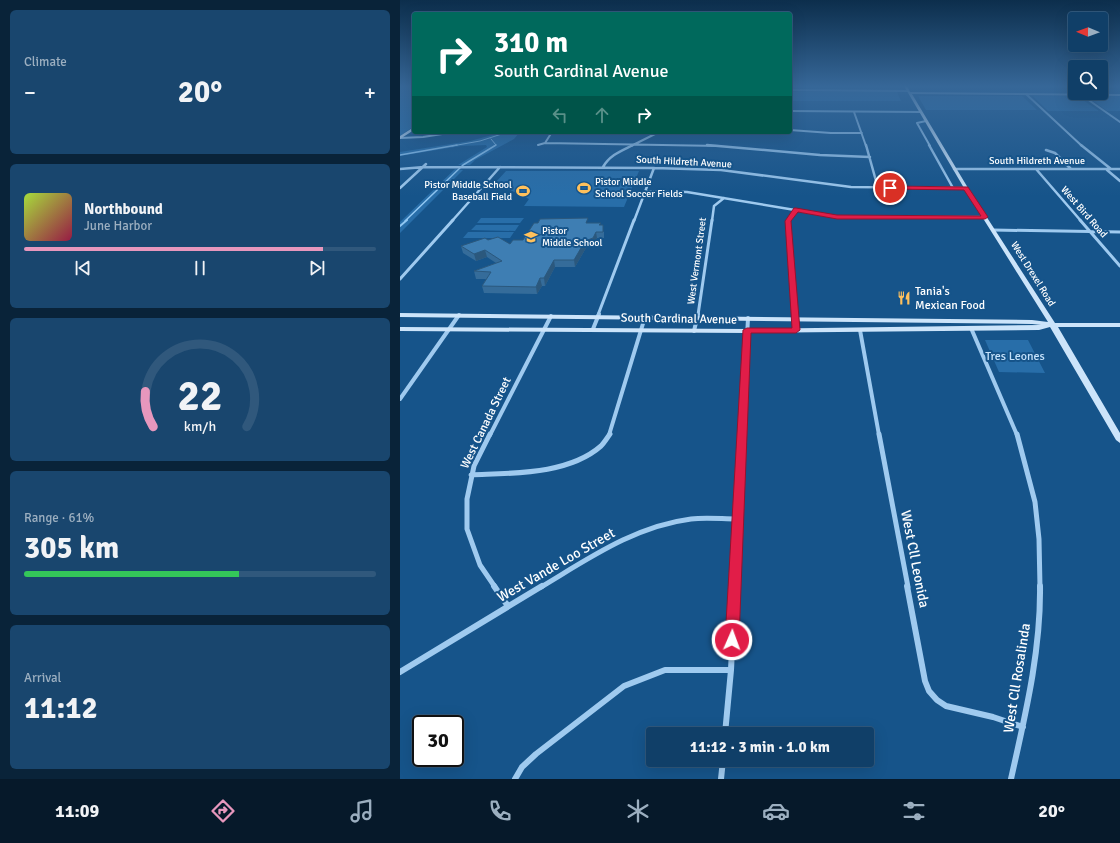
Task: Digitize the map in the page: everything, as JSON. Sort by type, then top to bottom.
[{"type":"street","points":[[858,122],[870,157],[878,188]]},
{"type":"street","points":[[920,122],[917,123],[953,188]]},
{"type":"street","name":"West Drexel Road","points":[[927,122],[954,169],[1053,324],[1120,440]]},
{"type":"street","points":[[1056,122],[1075,140],[1112,169]]},
{"type":"street","points":[[400,138],[412,129]]},
{"type":"street","points":[[792,130],[831,133],[862,133]]},
{"type":"street","points":[[400,138],[442,134]]},
{"type":"street","points":[[545,143],[544,141],[550,134]]},
{"type":"street","points":[[603,167],[612,156],[655,134]]},
{"type":"street","points":[[538,145],[545,143],[730,146],[820,156],[870,157]]},
{"type":"street","points":[[1046,150],[1055,152],[1071,169]]},
{"type":"street","points":[[400,188],[425,165]]},
{"type":"street","name":"South Hildreth Avenue","points":[[400,169],[425,165],[721,170],[826,185],[878,188],[966,188]]},
{"type":"street","points":[[400,279],[500,167]]},
{"type":"street","points":[[593,329],[654,168]]},
{"type":"street","name":"South Hildreth Avenue","points":[[954,169],[1120,169]]},
{"type":"street","name":"West Bird Road","points":[[1036,169],[1120,266]]},
{"type":"street","points":[[1107,169],[1120,181]]},
{"type":"street","points":[[646,192],[687,192],[837,217],[985,217]]},
{"type":"street","name":"West Vermont Street","points":[[694,330],[698,317],[714,206],[724,198]]},
{"type":"street","points":[[796,210],[788,221],[796,330]]},
{"type":"street","points":[[993,230],[1120,232]]},
{"type":"street","name":"South Cardinal Avenue","points":[[400,314],[1032,322],[1053,324],[1120,325]]},
{"type":"street","points":[[400,399],[459,315]]},
{"type":"street","name":"West Canada Street","points":[[508,606],[480,565],[467,529],[467,498],[471,475],[481,452],[550,316]]},
{"type":"street","points":[[471,475],[560,466],[584,458],[600,447],[611,433],[645,317]]},
{"type":"street","points":[[726,727],[730,670],[748,318]]},
{"type":"street","name":"South Cardinal Avenue","points":[[400,329],[860,330],[1039,328],[1053,324]]},
{"type":"street","name":"West Cll Rosalinda","points":[[971,328],[1016,432],[1035,502],[1039,539],[1040,589],[1038,642],[1023,727],[1011,779]]},
{"type":"street","name":"West Cll Leonida","points":[[860,330],[925,681],[929,691],[937,700],[946,706],[993,717],[1023,727]]},
{"type":"street","name":"West Vande Loo Street","points":[[400,672],[614,543],[651,528],[691,519],[737,520]]},
{"type":"street","points":[[515,779],[522,767],[536,754],[624,686],[644,677],[666,670],[730,670]]},
{"type":"street","points":[[721,779],[722,767]]},
{"type":"green space","points":[[400,122],[412,122],[412,127],[400,136]]},
{"type":"green space","points":[[496,134],[518,134],[514,139],[475,160],[470,165],[458,165],[487,147],[486,145],[461,146],[400,156],[400,152],[470,141]]},
{"type":"green space","points":[[455,169],[463,170],[400,233],[400,222]]},
{"type":"green space","name":"Pistor Middle School Soccer Fields","points":[[506,171],[639,171],[624,207],[524,206],[529,199],[495,183]]},
{"type":"green space","points":[[481,218],[524,218],[520,223],[477,223]]},
{"type":"green space","points":[[476,225],[519,225],[515,231],[471,230]]},
{"type":"green space","points":[[468,232],[514,232],[510,238],[463,238]]},
{"type":"green space","name":"Tres Leones","points":[[985,340],[1028,340],[1045,373],[999,372]]},
{"type":"building","name":"Pistor Middle School","points":[[588,218],[586,223],[601,223],[599,225],[603,225],[603,232],[596,232],[593,238],[585,241],[574,260],[554,260],[544,278],[540,278],[536,287],[482,286],[491,272],[474,271],[502,261],[485,250],[474,254],[461,246],[485,238],[488,240],[498,237],[510,244],[513,240],[523,240],[534,223],[538,223],[540,219]]},
{"type":"waterway","points":[[452,146],[480,141],[502,134]]},
{"type":"waterway","points":[[491,139],[496,145]]},
{"type":"waterway","points":[[400,155],[457,145]]},
{"type":"waterway","points":[[405,221],[463,165],[496,145]]},
{"type":"waterway","points":[[400,226],[407,220]]},
{"type":"place","name":"Pistor Middle School Soccer Fields","points":[[584,188]]},
{"type":"place","name":"Pistor Middle School Baseball Field","points":[[523,191]]},
{"type":"place","name":"Pistor Middle School","points":[[531,237]]},
{"type":"place","name":"Tania's Mexican Food","points":[[904,298]]},
{"type":"route","points":[[732,640],[747,330],[796,330],[788,221],[796,210],[837,217],[985,217],[966,188],[890,188]]}]
